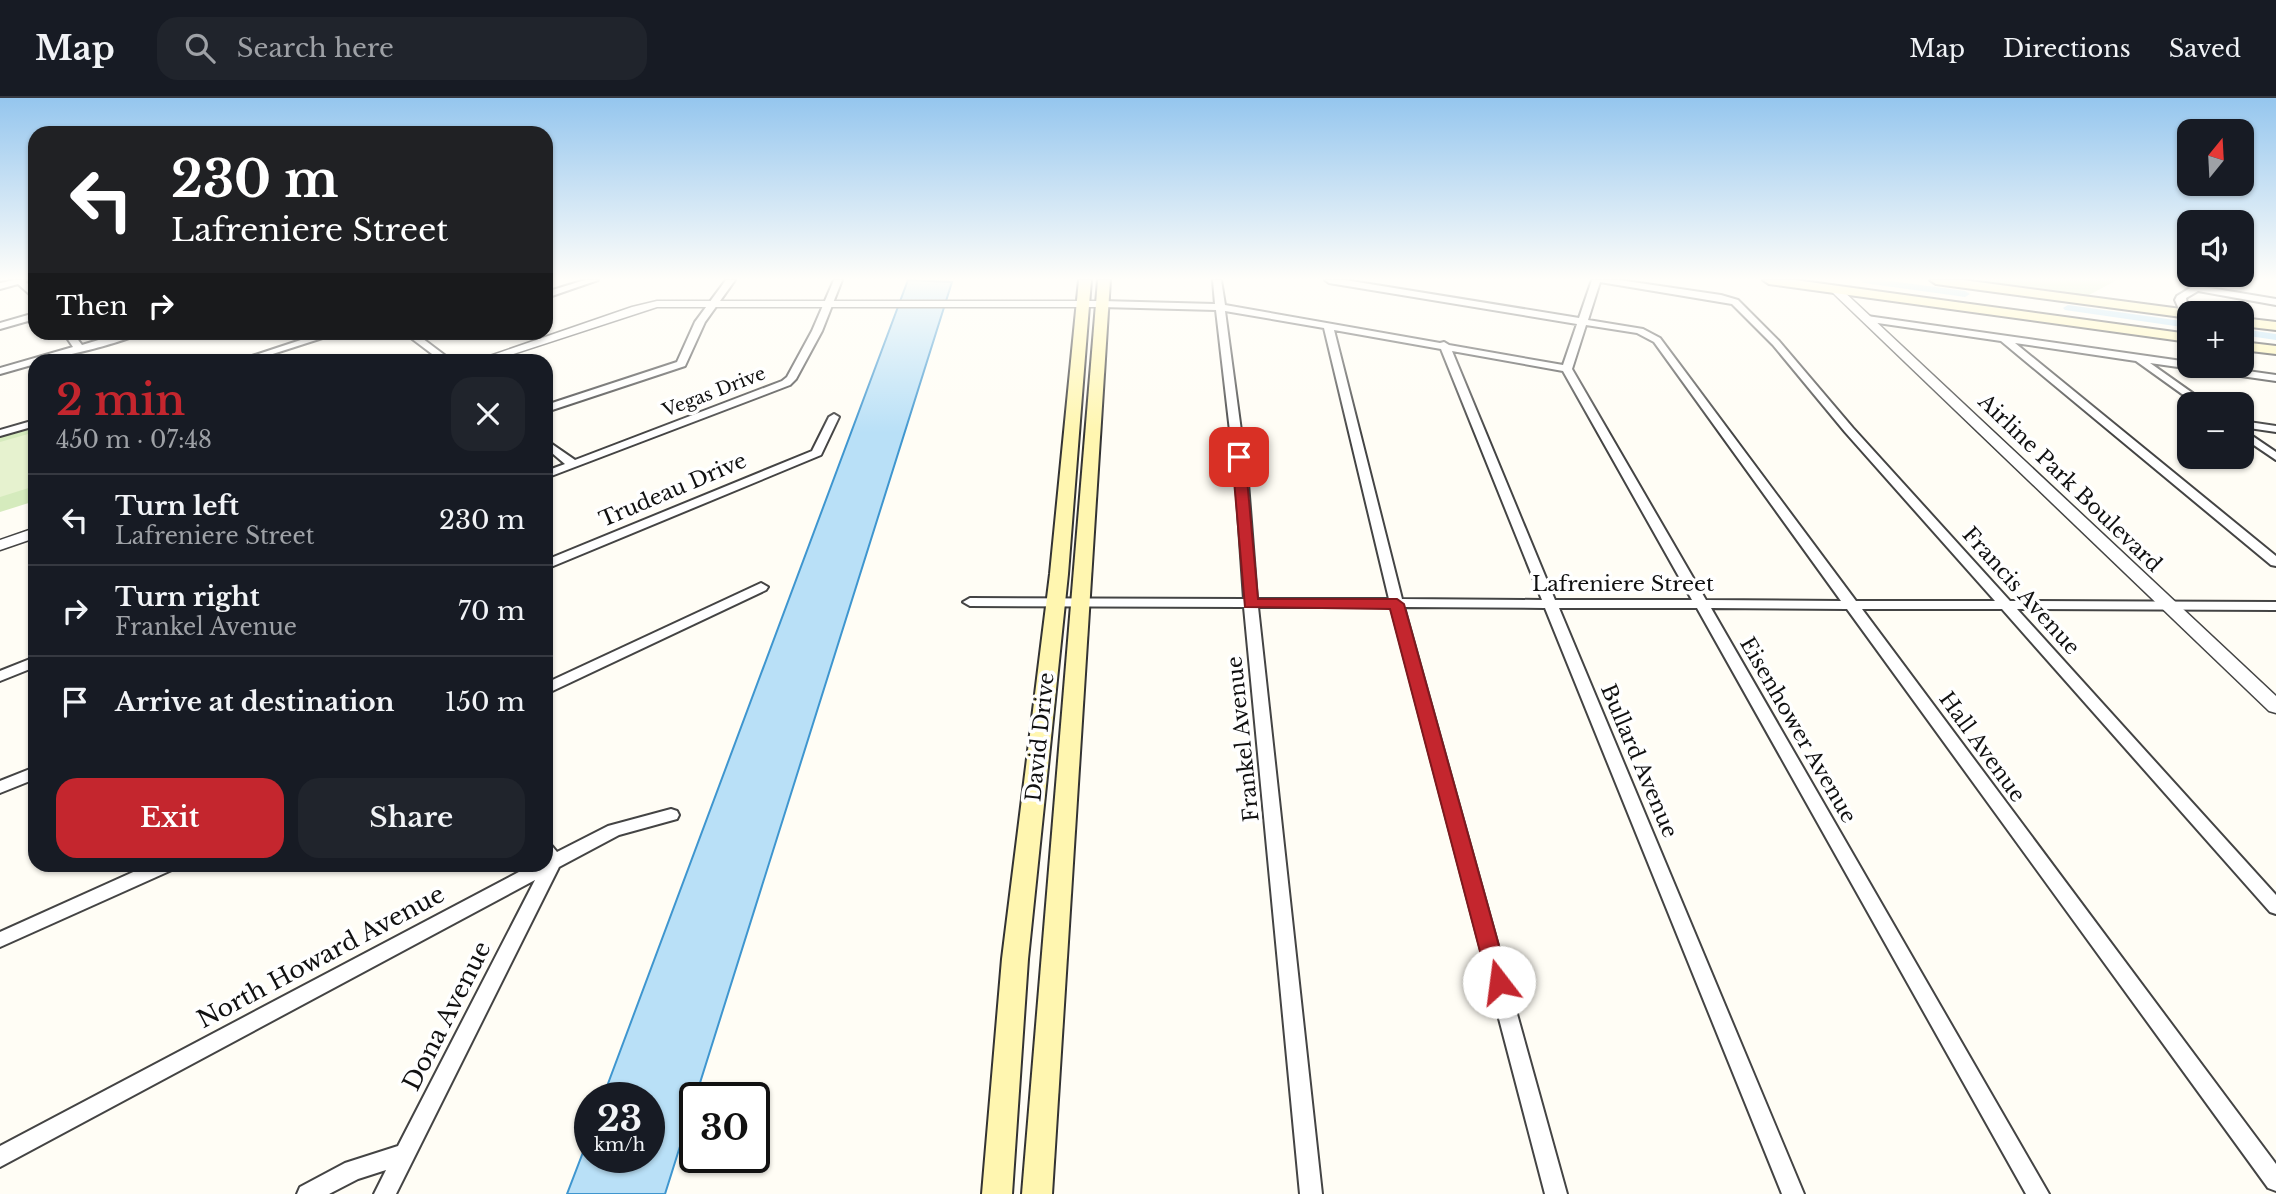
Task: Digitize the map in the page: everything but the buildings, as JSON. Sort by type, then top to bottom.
[{"type":"main road","name":"David Drive","points":[[997,1194],[1015,959],[1055,602],[1070,427],[1087,331]]},
{"type":"main road","name":"David Drive","points":[[1037,1194],[1092,427],[1092,331]]},
{"type":"main road","points":[[2138,331],[2177,336]]},
{"type":"main road","points":[[2254,347],[2276,350]]},
{"type":"main road","points":[[1070,427],[1092,427]]},
{"type":"street","points":[[553,337],[570,331]]},
{"type":"street","points":[[553,407],[681,364],[696,331]]},
{"type":"street","name":"Vegas Drive","points":[[553,472],[786,383],[791,379],[817,331]]},
{"type":"street","name":"Frankel Avenue","points":[[1223,331],[1242,482],[1250,604],[1311,1194]]},
{"type":"street","points":[[1329,331],[1397,604],[1556,1194]]},
{"type":"street","points":[[1359,331],[1567,369],[1580,331]]},
{"type":"street","name":"Hall Avenue","points":[[1640,331],[1654,337],[2276,1181]]},
{"type":"street","name":"Francis Avenue","points":[[1764,331],[1849,430],[2276,907]]},
{"type":"street","name":"Airline Park Boulevard","points":[[1880,331],[2276,707]]},
{"type":"street","points":[[1950,331],[2276,379]]},
{"type":"street","points":[[2004,339],[2276,562]]},
{"type":"street","points":[[73,340],[80,349]]},
{"type":"street","points":[[62,354],[111,340]]},
{"type":"street","points":[[265,354],[311,340]]},
{"type":"street","points":[[421,340],[439,354]]},
{"type":"street","points":[[502,354],[544,340]]},
{"type":"street","name":"Bullard Avenue","points":[[1444,345],[1793,1194]]},
{"type":"street","points":[[2139,359],[2186,392]]},
{"type":"street","points":[[0,371],[28,363]]},
{"type":"street","name":"Eisenhower Avenue","points":[[1567,369],[2038,1194]]},
{"type":"street","name":"Trudeau Drive","points":[[553,562],[817,453],[834,417]]},
{"type":"street","points":[[0,433],[28,425]]},
{"type":"street","points":[[2254,426],[2276,429]]},
{"type":"street","points":[[2254,441],[2276,457]]},
{"type":"street","points":[[553,448],[573,464]]},
{"type":"street","points":[[0,545],[28,535]]},
{"type":"street","points":[[553,686],[761,587]]},
{"type":"street","name":"Lafreniere Street","points":[[970,601],[2276,606]]},
{"type":"street","points":[[0,676],[28,665]]},
{"type":"street","points":[[0,787],[28,776]]},
{"type":"street","name":"North Howard Avenue","points":[[553,855],[614,830],[671,814]]},
{"type":"street","points":[[0,940],[150,872]]},
{"type":"street","name":"North Howard Avenue","points":[[0,1157],[521,872]]},
{"type":"street","name":"Dona Avenue","points":[[385,1194],[542,872]]},
{"type":"street","points":[[308,1194],[353,1170],[405,1154]]},
{"type":"green space","points":[[28,426],[28,503],[0,512],[0,435]]},
{"type":"green space","points":[[28,434],[28,488],[0,497],[0,442]]},
{"type":"water","points":[[889,331],[937,331],[700,1082],[679,1082],[679,1150],[665,1194],[567,1194],[575,1173],[665,1173],[665,1082],[609,1082]]},
{"type":"waterway","points":[[2254,334],[2276,337]]},
{"type":"route","points":[[1239,457],[1250,604],[1397,604],[1499,982]]}]
